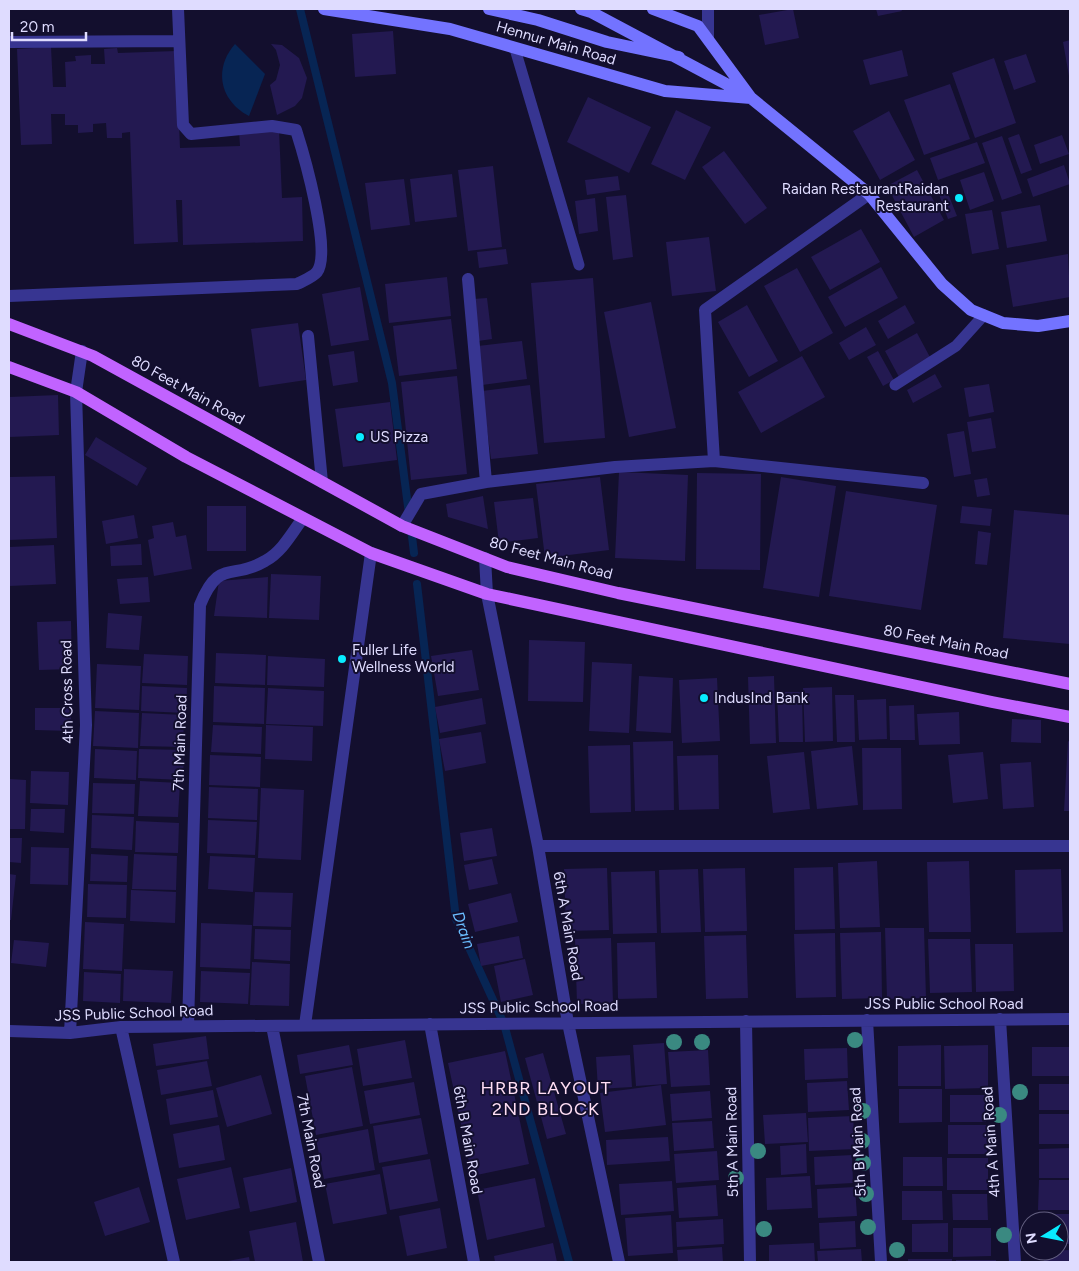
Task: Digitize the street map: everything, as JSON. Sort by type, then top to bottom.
[{"type":"main road","name":"Hennur Main Road","points":[[324,9],[450,29],[665,90],[752,98]]},
{"type":"main road","points":[[489,9],[538,20],[607,42],[678,57]]},
{"type":"main road","points":[[581,9],[591,12],[678,57],[752,98],[868,194],[942,284],[971,310],[1003,323],[1038,326],[1070,321]]},
{"type":"main road","points":[[653,9],[698,26],[752,98]]},
{"type":"main road","name":"80 Feet Main Road","points":[[9,324],[82,351],[403,527],[507,567],[618,593],[1070,684]]},
{"type":"main road","points":[[9,367],[76,392],[186,457],[371,553],[487,594],[1070,717]]},
{"type":"street","points":[[9,296],[297,284],[317,273],[323,257],[319,223],[296,130],[272,126],[191,134],[183,125],[178,9]]},
{"type":"street","points":[[708,9],[708,38]]},
{"type":"street","points":[[9,42],[179,41]]},
{"type":"street","points":[[714,461],[705,310],[868,194]]},
{"type":"street","points":[[468,279],[486,482]]},
{"type":"street","points":[[308,336],[322,482]]},
{"type":"street","name":"4th Cross Road","points":[[70,1033],[86,725],[76,392],[82,351]]},
{"type":"street","points":[[403,527],[422,494],[486,482],[615,467],[714,461],[923,483]]},
{"type":"street","name":"7th Main Road","points":[[188,1026],[200,604],[208,584],[219,574],[254,567],[267,560],[278,551],[303,518]]},
{"type":"street","points":[[305,1025],[371,553]]},
{"type":"street","name":"6th A Main Road","points":[[485,558],[487,594],[538,846],[568,1023],[619,1262]]},
{"type":"street","points":[[538,846],[1070,846]]},
{"type":"street","name":"4th A Main Road","points":[[1000,1019],[1015,1262]]},
{"type":"street","name":"JSS Public School Road","points":[[9,1031],[70,1033],[121,1027],[188,1026],[1070,1019]]},
{"type":"street","name":"5th B Main Road","points":[[867,1020],[881,1262]]},
{"type":"street","name":"5th A Main Road","points":[[746,1022],[750,1262]]},
{"type":"street","name":"6th B Main Road","points":[[430,1024],[474,1262]]},
{"type":"street","name":"7th Main Road","points":[[272,1026],[319,1262]]},
{"type":"street","points":[[121,1027],[174,1262]]},
{"type":"lane","points":[[515,49],[579,265]]},
{"type":"lane","points":[[896,385],[956,346],[984,315]]},
{"type":"water","points":[[235,44],[265,74],[249,116],[231,102],[223,84],[224,64]]},
{"type":"building","points":[[793,9],[799,38],[765,45],[759,15]]},
{"type":"building","points":[[876,9],[901,9],[902,11],[878,16]]},
{"type":"building","points":[[393,31],[396,74],[355,77],[352,34]]},
{"type":"building","points":[[1070,40],[1070,76],[1069,76],[1063,42]]},
{"type":"building","points":[[271,44],[282,45],[299,58],[307,78],[302,98],[295,106],[277,115],[270,85],[276,80],[280,65],[276,50]]},
{"type":"building","points":[[51,47],[53,87],[66,87],[65,62],[76,61],[75,56],[91,55],[91,64],[105,64],[104,49],[117,48],[118,53],[176,51],[180,148],[240,146],[239,131],[279,130],[282,198],[302,197],[303,241],[183,245],[182,200],[176,200],[178,242],[134,244],[130,132],[122,133],[122,138],[107,138],[106,123],[93,124],[93,132],[78,133],[78,125],[65,125],[65,114],[51,114],[52,144],[21,145],[17,49]]},
{"type":"building","points":[[902,50],[908,76],[870,85],[863,60]]},
{"type":"building","points":[[1026,54],[1036,82],[1014,90],[1004,61]]},
{"type":"building","points":[[994,58],[1016,123],[975,138],[952,73]]},
{"type":"building","points":[[950,84],[970,139],[924,155],[904,100]]},
{"type":"building","points":[[588,97],[651,127],[629,173],[567,142]]},
{"type":"building","points":[[676,110],[711,127],[685,180],[651,164]]},
{"type":"building","points":[[889,111],[915,160],[880,180],[853,131]]},
{"type":"building","points":[[1019,134],[1032,170],[1021,174],[1008,138]]},
{"type":"building","points":[[1062,135],[1069,154],[1040,164],[1034,145]]},
{"type":"building","points":[[1002,136],[1022,193],[1002,200],[982,143]]},
{"type":"building","points":[[977,142],[985,163],[938,180],[930,158]]},
{"type":"building","points":[[724,151],[767,208],[745,224],[702,167]]},
{"type":"building","points":[[1064,165],[1070,184],[1033,197],[1027,179]]},
{"type":"building","points":[[493,166],[502,247],[468,251],[458,170]]},
{"type":"building","points":[[917,170],[944,220],[914,237],[887,186]]},
{"type":"building","points":[[984,172],[994,201],[970,210],[960,180]]},
{"type":"building","points":[[452,174],[457,217],[415,222],[410,179]]},
{"type":"building","points":[[618,176],[620,190],[587,195],[585,180]]},
{"type":"building","points":[[404,179],[410,225],[371,230],[365,183]]},
{"type":"building","points":[[945,186],[957,216],[948,219],[937,189]]},
{"type":"building","points":[[626,195],[633,257],[613,260],[606,197]]},
{"type":"building","points":[[595,198],[598,231],[579,234],[575,201]]},
{"type":"building","points":[[1040,205],[1047,241],[1007,248],[1001,212]]},
{"type":"building","points":[[992,210],[999,249],[972,254],[965,214]]},
{"type":"building","points":[[861,229],[880,262],[830,290],[811,257]]},
{"type":"building","points":[[709,237],[716,291],[672,296],[666,242]]},
{"type":"building","points":[[506,249],[508,264],[479,268],[477,252]]},
{"type":"building","points":[[1068,254],[1070,297],[1013,307],[1006,265]]},
{"type":"building","points":[[881,267],[898,298],[845,327],[828,297]]},
{"type":"building","points":[[797,268],[833,333],[800,352],[764,286]]},
{"type":"building","points":[[447,277],[451,316],[389,323],[385,284]]},
{"type":"building","points":[[593,278],[605,438],[544,443],[531,283]]},
{"type":"building","points":[[360,287],[369,340],[331,346],[322,294]]},
{"type":"building","points":[[487,298],[492,339],[478,341],[473,299]]},
{"type":"building","points":[[651,302],[676,428],[629,437],[604,312]]},
{"type":"building","points":[[747,305],[778,361],[749,377],[718,322]]},
{"type":"building","points":[[905,305],[915,323],[888,339],[878,321]]},
{"type":"building","points":[[451,319],[457,369],[399,376],[393,326]]},
{"type":"building","points":[[298,323],[306,380],[259,387],[251,329]]},
{"type":"building","points":[[866,327],[876,345],[849,360],[839,343]]},
{"type":"building","points":[[917,333],[931,359],[899,377],[885,351]]},
{"type":"building","points":[[522,341],[527,379],[482,385],[478,346]]},
{"type":"building","points":[[354,351],[358,382],[333,386],[328,355]]},
{"type":"building","points":[[878,351],[894,380],[883,386],[867,357]]},
{"type":"building","points":[[802,356],[825,397],[761,433],[738,392]]},
{"type":"building","points":[[935,374],[942,387],[913,403],[907,390]]},
{"type":"building","points":[[457,376],[467,474],[411,480],[401,382]]},
{"type":"building","points":[[989,384],[994,412],[969,417],[964,388]]},
{"type":"building","points":[[530,385],[538,454],[491,459],[482,391]]},
{"type":"building","points":[[58,395],[59,435],[9,437],[9,397]]},
{"type":"building","points":[[390,402],[397,460],[343,467],[335,409]]},
{"type":"building","points":[[991,418],[996,448],[972,452],[967,422]]},
{"type":"building","points":[[964,431],[971,474],[954,477],[947,434]]},
{"type":"building","points":[[96,437],[147,468],[137,486],[85,455]]},
{"type":"building","points":[[619,472],[688,475],[685,561],[615,558]]},
{"type":"building","points":[[697,473],[761,474],[760,570],[696,569]]},
{"type":"building","points":[[55,476],[57,538],[9,540],[9,477]]},
{"type":"building","points":[[600,477],[609,550],[545,558],[536,484]]},
{"type":"building","points":[[781,477],[836,486],[819,597],[763,588]]},
{"type":"building","points":[[987,478],[990,495],[977,497],[974,480]]},
{"type":"building","points":[[846,491],[937,505],[921,610],[829,596]]},
{"type":"building","points":[[483,496],[488,529],[448,517],[446,504]]},
{"type":"building","points":[[533,498],[538,538],[499,543],[494,502]]},
{"type":"building","points":[[207,506],[246,506],[246,551],[207,551]]},
{"type":"building","points":[[962,506],[992,509],[990,526],[960,523]]},
{"type":"building","points":[[1014,510],[1070,515],[1070,644],[1003,638]]},
{"type":"building","points":[[134,515],[138,538],[106,544],[102,521]]},
{"type":"building","points":[[173,522],[176,537],[186,535],[192,569],[154,576],[148,540],[154,538],[152,526]]},
{"type":"building","points":[[978,531],[991,533],[987,565],[975,564]]},
{"type":"building","points":[[141,544],[142,565],[111,566],[110,546]]},
{"type":"building","points":[[54,545],[56,584],[9,586],[9,547]]},
{"type":"building","points":[[271,574],[321,576],[319,620],[269,618]]},
{"type":"building","points":[[148,577],[150,602],[120,604],[117,579]]},
{"type":"building","points":[[268,577],[267,618],[214,616],[219,581]]},
{"type":"building","points":[[108,613],[142,616],[139,650],[106,648]]},
{"type":"building","points":[[71,621],[72,669],[39,670],[37,622]]},
{"type":"building","points":[[529,640],[585,642],[583,702],[528,701]]},
{"type":"building","points":[[472,650],[479,690],[438,696],[431,656]]},
{"type":"building","points":[[216,653],[266,655],[265,685],[215,683]]},
{"type":"building","points":[[144,654],[188,656],[187,685],[142,683]]},
{"type":"building","points":[[268,656],[325,659],[324,687],[267,685]]},
{"type":"building","points":[[592,662],[632,664],[629,733],[589,731]]},
{"type":"building","points":[[97,664],[141,666],[139,710],[95,708]]},
{"type":"building","points":[[639,676],[673,678],[671,733],[636,731]]},
{"type":"building","points":[[774,676],[776,743],[750,744],[748,677]]},
{"type":"building","points":[[717,678],[720,741],[682,743],[679,680]]},
{"type":"building","points":[[142,686],[187,688],[186,713],[141,711]]},
{"type":"building","points":[[214,686],[265,688],[264,724],[213,722]]},
{"type":"building","points":[[832,687],[833,741],[805,742],[803,688]]},
{"type":"building","points":[[268,688],[324,691],[323,726],[266,724]]},
{"type":"building","points":[[777,692],[802,692],[803,742],[779,742]]},
{"type":"building","points":[[835,695],[854,695],[855,742],[837,742]]},
{"type":"building","points":[[482,698],[486,724],[440,733],[435,707]]},
{"type":"building","points":[[886,699],[887,739],[859,740],[857,700]]},
{"type":"building","points":[[914,705],[915,740],[890,740],[889,706]]},
{"type":"building","points":[[35,708],[71,708],[71,731],[35,730]]},
{"type":"building","points":[[95,711],[139,713],[138,748],[93,746]]},
{"type":"building","points":[[959,712],[960,744],[919,745],[917,714]]},
{"type":"building","points":[[142,713],[184,715],[183,747],[140,746]]},
{"type":"building","points":[[1012,719],[1041,720],[1041,743],[1011,742]]},
{"type":"building","points":[[213,725],[262,727],[261,754],[211,752]]},
{"type":"building","points":[[266,725],[313,727],[312,761],[265,759]]},
{"type":"building","points":[[481,732],[486,763],[445,771],[439,739]]},
{"type":"building","points":[[673,741],[674,810],[635,811],[633,742]]},
{"type":"building","points":[[1068,741],[1070,742],[1070,811],[1064,811]]},
{"type":"building","points":[[630,745],[631,812],[590,813],[588,746]]},
{"type":"building","points":[[852,746],[858,805],[817,809],[811,751]]},
{"type":"building","points":[[862,748],[901,748],[902,809],[863,810]]},
{"type":"building","points":[[95,749],[137,751],[136,780],[94,778]]},
{"type":"building","points":[[139,749],[184,750],[183,780],[138,778]]},
{"type":"building","points":[[804,752],[810,809],[773,813],[767,756]]},
{"type":"building","points":[[983,752],[988,799],[953,803],[948,755]]},
{"type":"building","points":[[210,755],[261,757],[260,787],[209,785]]},
{"type":"building","points":[[718,755],[719,809],[679,810],[677,756]]},
{"type":"building","points":[[1031,762],[1034,807],[1003,809],[1000,764]]},
{"type":"building","points":[[31,771],[69,772],[68,805],[30,803]]},
{"type":"building","points":[[9,779],[26,780],[25,829],[9,829]]},
{"type":"building","points":[[140,781],[180,783],[178,817],[138,816]]},
{"type":"building","points":[[93,783],[135,784],[134,814],[92,813]]},
{"type":"building","points":[[209,787],[258,789],[257,820],[208,818]]},
{"type":"building","points":[[261,788],[304,790],[301,860],[258,858]]},
{"type":"building","points":[[31,809],[65,809],[64,833],[30,831]]},
{"type":"building","points":[[92,815],[134,817],[132,850],[91,848]]},
{"type":"building","points":[[208,820],[257,822],[255,855],[207,853]]},
{"type":"building","points":[[136,821],[179,823],[178,853],[135,852]]},
{"type":"building","points":[[492,828],[497,856],[464,861],[460,833]]},
{"type":"building","points":[[9,838],[22,838],[21,863],[9,862]]},
{"type":"building","points":[[31,847],[69,848],[68,885],[30,884]]},
{"type":"building","points":[[91,854],[128,856],[127,882],[90,881]]},
{"type":"building","points":[[134,854],[177,856],[176,890],[132,889]]},
{"type":"building","points":[[210,856],[255,858],[253,892],[208,889]]},
{"type":"building","points":[[492,859],[498,884],[469,890],[464,865]]},
{"type":"building","points":[[877,861],[880,927],[840,928],[838,863]]},
{"type":"building","points":[[969,861],[971,932],[929,932],[927,862]]},
{"type":"building","points":[[833,867],[835,929],[795,930],[794,868]]},
{"type":"building","points":[[607,868],[609,930],[566,931],[564,869]]},
{"type":"building","points":[[745,868],[747,931],[705,932],[703,869]]},
{"type":"building","points":[[698,869],[701,932],[661,933],[659,870]]},
{"type":"building","points":[[1061,869],[1063,932],[1016,933],[1015,870]]},
{"type":"building","points":[[655,871],[657,933],[613,934],[611,872]]},
{"type":"building","points":[[9,874],[16,875],[11,920],[9,920]]},
{"type":"building","points":[[88,884],[127,885],[126,918],[87,917]]},
{"type":"building","points":[[131,890],[176,892],[175,923],[130,921]]},
{"type":"building","points":[[255,892],[293,893],[291,927],[253,926]]},
{"type":"building","points":[[511,893],[518,922],[475,932],[468,904]]},
{"type":"building","points":[[85,922],[124,924],[122,971],[83,969]]},
{"type":"building","points":[[201,923],[252,925],[250,969],[200,967]]},
{"type":"building","points":[[885,928],[924,928],[926,998],[887,999]]},
{"type":"building","points":[[255,929],[291,930],[290,961],[254,959]]},
{"type":"building","points":[[881,932],[882,998],[842,999],[840,933]]},
{"type":"building","points":[[835,933],[836,997],[796,998],[794,934]]},
{"type":"building","points":[[746,935],[748,998],[706,999],[704,936]]},
{"type":"building","points":[[519,936],[523,958],[481,966],[477,944]]},
{"type":"building","points":[[611,938],[613,1003],[577,1004],[575,939]]},
{"type":"building","points":[[928,939],[970,939],[972,992],[930,993]]},
{"type":"building","points":[[14,940],[49,943],[46,967],[11,963]]},
{"type":"building","points":[[655,942],[657,998],[618,999],[617,943]]},
{"type":"building","points":[[975,944],[1013,944],[1014,991],[976,992]]},
{"type":"building","points":[[525,959],[533,995],[501,1002],[494,966]]},
{"type":"building","points":[[252,962],[290,964],[289,1006],[250,1005]]},
{"type":"building","points":[[124,969],[173,971],[171,1003],[123,1001]]},
{"type":"building","points":[[201,971],[250,973],[248,1004],[200,1002]]},
{"type":"building","points":[[84,972],[121,974],[120,1003],[83,1001]]},
{"type":"building","points":[[206,1036],[209,1059],[156,1066],[153,1044]]},
{"type":"building","points":[[405,1040],[412,1078],[363,1086],[357,1049]]},
{"type":"building","points":[[664,1043],[667,1084],[636,1086],[633,1045]]},
{"type":"building","points":[[349,1045],[353,1065],[300,1074],[297,1055]]},
{"type":"building","points":[[941,1045],[941,1086],[898,1086],[898,1046]]},
{"type":"building","points":[[988,1045],[988,1088],[945,1089],[944,1046]]},
{"type":"building","points":[[1032,1047],[1070,1047],[1070,1076],[1032,1076]]},
{"type":"building","points":[[847,1048],[848,1078],[805,1080],[804,1049]]},
{"type":"building","points":[[708,1050],[710,1085],[671,1087],[668,1052]]},
{"type":"building","points":[[505,1051],[529,1164],[472,1176],[448,1063]]},
{"type":"building","points":[[543,1053],[566,1134],[547,1139],[525,1058]]},
{"type":"building","points":[[630,1055],[632,1087],[598,1089],[596,1057]]},
{"type":"building","points":[[207,1061],[212,1086],[161,1095],[157,1070]]},
{"type":"building","points":[[352,1067],[363,1126],[316,1135],[305,1076]]},
{"type":"building","points":[[261,1075],[272,1114],[227,1127],[216,1088]]},
{"type":"building","points":[[847,1081],[849,1110],[808,1112],[807,1083]]},
{"type":"building","points":[[414,1082],[420,1115],[370,1124],[364,1091]]},
{"type":"building","points":[[1039,1084],[1070,1084],[1070,1110],[1039,1110]]},
{"type":"building","points":[[661,1085],[666,1125],[605,1132],[600,1093]]},
{"type":"building","points":[[899,1089],[942,1089],[942,1122],[899,1123]]},
{"type":"building","points":[[213,1090],[218,1117],[170,1125],[166,1099]]},
{"type":"building","points":[[710,1091],[712,1118],[672,1121],[670,1094]]},
{"type":"building","points":[[950,1095],[986,1095],[986,1122],[950,1122]]},
{"type":"building","points":[[806,1113],[808,1142],[765,1144],[763,1115]]},
{"type":"building","points":[[1039,1114],[1070,1114],[1070,1144],[1039,1144]]},
{"type":"building","points":[[853,1116],[855,1149],[809,1151],[808,1118]]},
{"type":"building","points":[[421,1118],[428,1154],[379,1163],[373,1126]]},
{"type":"building","points":[[712,1121],[714,1148],[674,1151],[672,1123]]},
{"type":"building","points":[[219,1125],[225,1160],[179,1168],[173,1134]]},
{"type":"building","points":[[948,1125],[987,1125],[987,1154],[948,1154]]},
{"type":"building","points":[[368,1129],[375,1170],[324,1179],[316,1139]]},
{"type":"building","points":[[668,1137],[670,1161],[607,1165],[606,1140]]},
{"type":"building","points":[[806,1144],[807,1173],[781,1175],[780,1146]]},
{"type":"building","points":[[1070,1148],[1070,1178],[1039,1178],[1039,1149]]},
{"type":"building","points":[[717,1151],[719,1180],[676,1183],[674,1154]]},
{"type":"building","points":[[852,1155],[853,1183],[815,1185],[814,1157]]},
{"type":"building","points":[[903,1157],[942,1157],[943,1186],[903,1186]]},
{"type":"building","points":[[947,1158],[988,1158],[988,1190],[947,1190]]},
{"type":"building","points":[[430,1159],[438,1201],[390,1210],[382,1167]]},
{"type":"building","points":[[231,1167],[240,1208],[186,1220],[177,1179]]},
{"type":"building","points":[[291,1168],[297,1202],[250,1212],[243,1178]]},
{"type":"building","points":[[380,1174],[387,1214],[333,1224],[325,1184]]},
{"type":"building","points":[[810,1176],[812,1208],[767,1210],[766,1178]]},
{"type":"building","points":[[535,1178],[545,1227],[487,1240],[477,1190]]},
{"type":"building","points":[[1039,1180],[1070,1180],[1070,1210],[1038,1210]]},
{"type":"building","points":[[672,1181],[674,1211],[621,1215],[619,1184]]},
{"type":"building","points":[[716,1185],[718,1216],[679,1218],[677,1188]]},
{"type":"building","points":[[139,1187],[150,1222],[105,1236],[94,1202]]},
{"type":"building","points":[[855,1187],[857,1216],[818,1218],[817,1189]]},
{"type":"building","points":[[902,1191],[942,1191],[943,1220],[902,1220]]},
{"type":"building","points":[[952,1194],[987,1194],[988,1220],[953,1220]]},
{"type":"building","points":[[440,1208],[447,1248],[407,1256],[399,1216]]},
{"type":"building","points":[[1069,1214],[1070,1214],[1069,1244]]},
{"type":"building","points":[[671,1215],[673,1253],[628,1256],[625,1218]]},
{"type":"building","points":[[723,1219],[724,1244],[677,1247],[676,1222]]},
{"type":"building","points":[[855,1221],[856,1247],[820,1249],[819,1223]]},
{"type":"building","points":[[296,1222],[303,1262],[255,1262],[249,1231]]},
{"type":"building","points":[[948,1223],[948,1252],[912,1252],[912,1224]]},
{"type":"building","points":[[953,1228],[991,1228],[991,1256],[953,1257]]},
{"type":"building","points":[[553,1243],[557,1262],[495,1262],[494,1256]]},
{"type":"building","points":[[814,1243],[815,1262],[769,1262],[769,1245]]},
{"type":"building","points":[[722,1247],[723,1262],[678,1262],[677,1250]]},
{"type":"building","points":[[861,1249],[862,1262],[818,1262],[817,1251]]},
{"type":"building","points":[[1069,1250],[1070,1262],[1044,1262],[1069,1261]]},
{"type":"building","points":[[249,1257],[250,1262],[228,1261]]},
{"type":"building","points":[[908,1259],[952,1259],[952,1262],[908,1262]]},
{"type":"building","points":[[956,1260],[996,1260],[996,1262],[956,1262]]},
{"type":"waterway","points":[[300,9],[392,383],[409,514]]},
{"type":"waterway","points":[[411,528],[414,553]]},
{"type":"waterway","name":"Drain","points":[[417,584],[456,919],[504,1024],[569,1262]]},
{"type":"place","name":"Raidan RestaurantRaidan Restaurant","points":[[959,198]]},
{"type":"place","name":"US Pizza","points":[[360,437]]},
{"type":"place","name":"Fuller Life Wellness World","points":[[342,659]]},
{"type":"place","name":"IndusInd Bank","points":[[704,698]]},
{"type":"district","name":"HRBR LAYOUT 2ND BLOCK","points":[[546,1098]]}]
